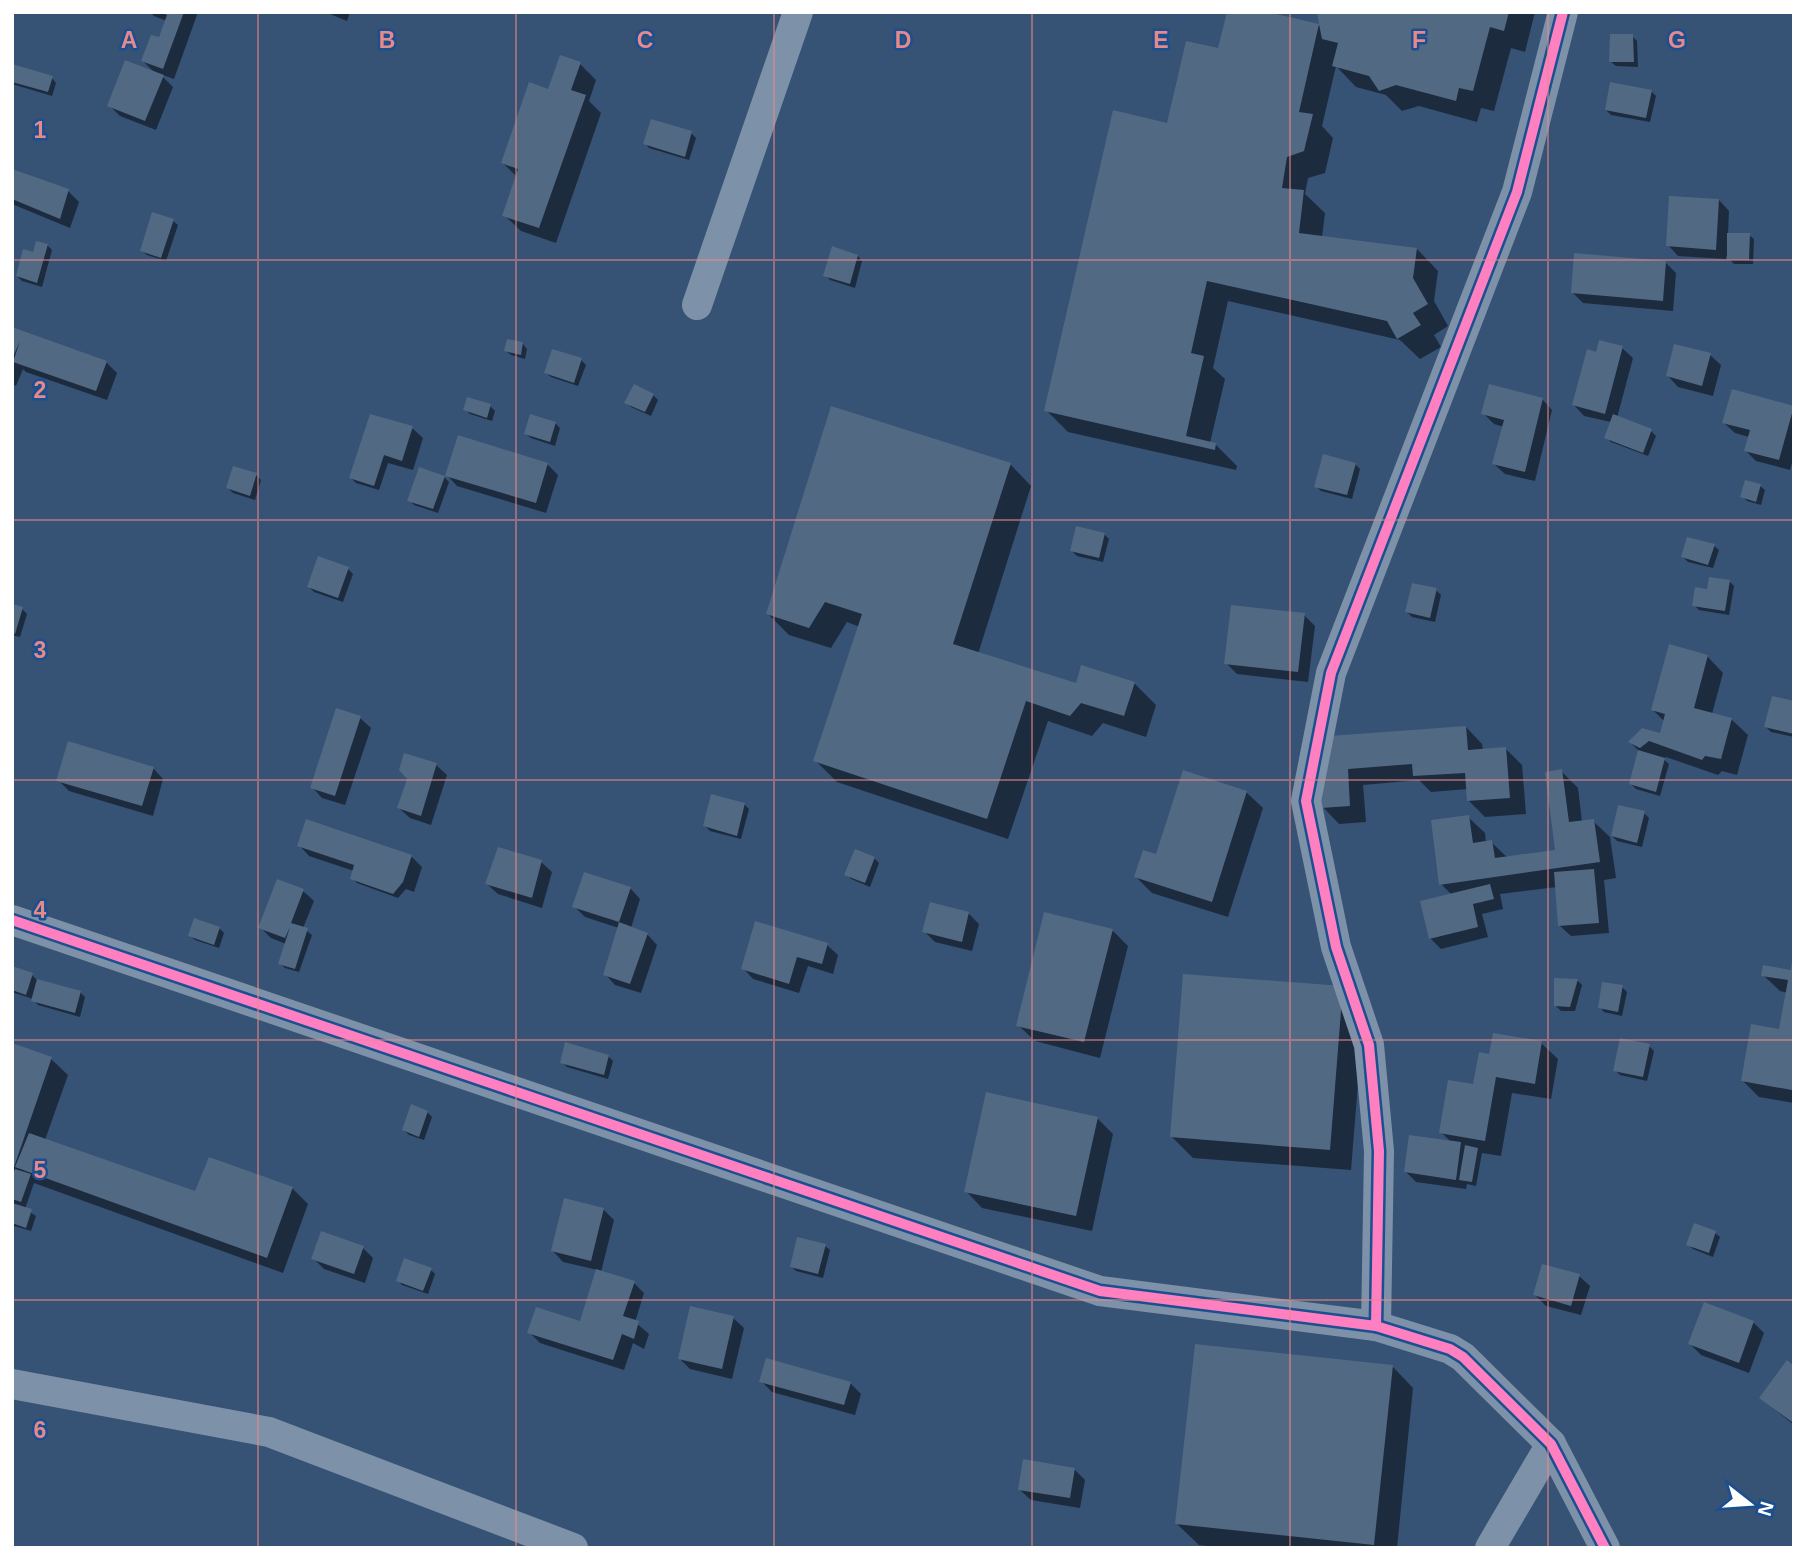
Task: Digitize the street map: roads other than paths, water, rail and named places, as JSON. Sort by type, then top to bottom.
[{"type":"street","points":[[697,305],[798,12]]},
{"type":"street","points":[[1376,1326],[1379,1150],[1369,1045],[1336,947],[1306,801],[1331,673],[1517,192],[1563,12]]},
{"type":"street","points":[[12,920],[1100,1291],[1376,1326],[1450,1349],[1551,1444],[1605,1548]]},
{"type":"street","points":[[12,1384],[269,1432],[573,1548]]},
{"type":"street","points":[[1490,1548],[1551,1444]]}]
